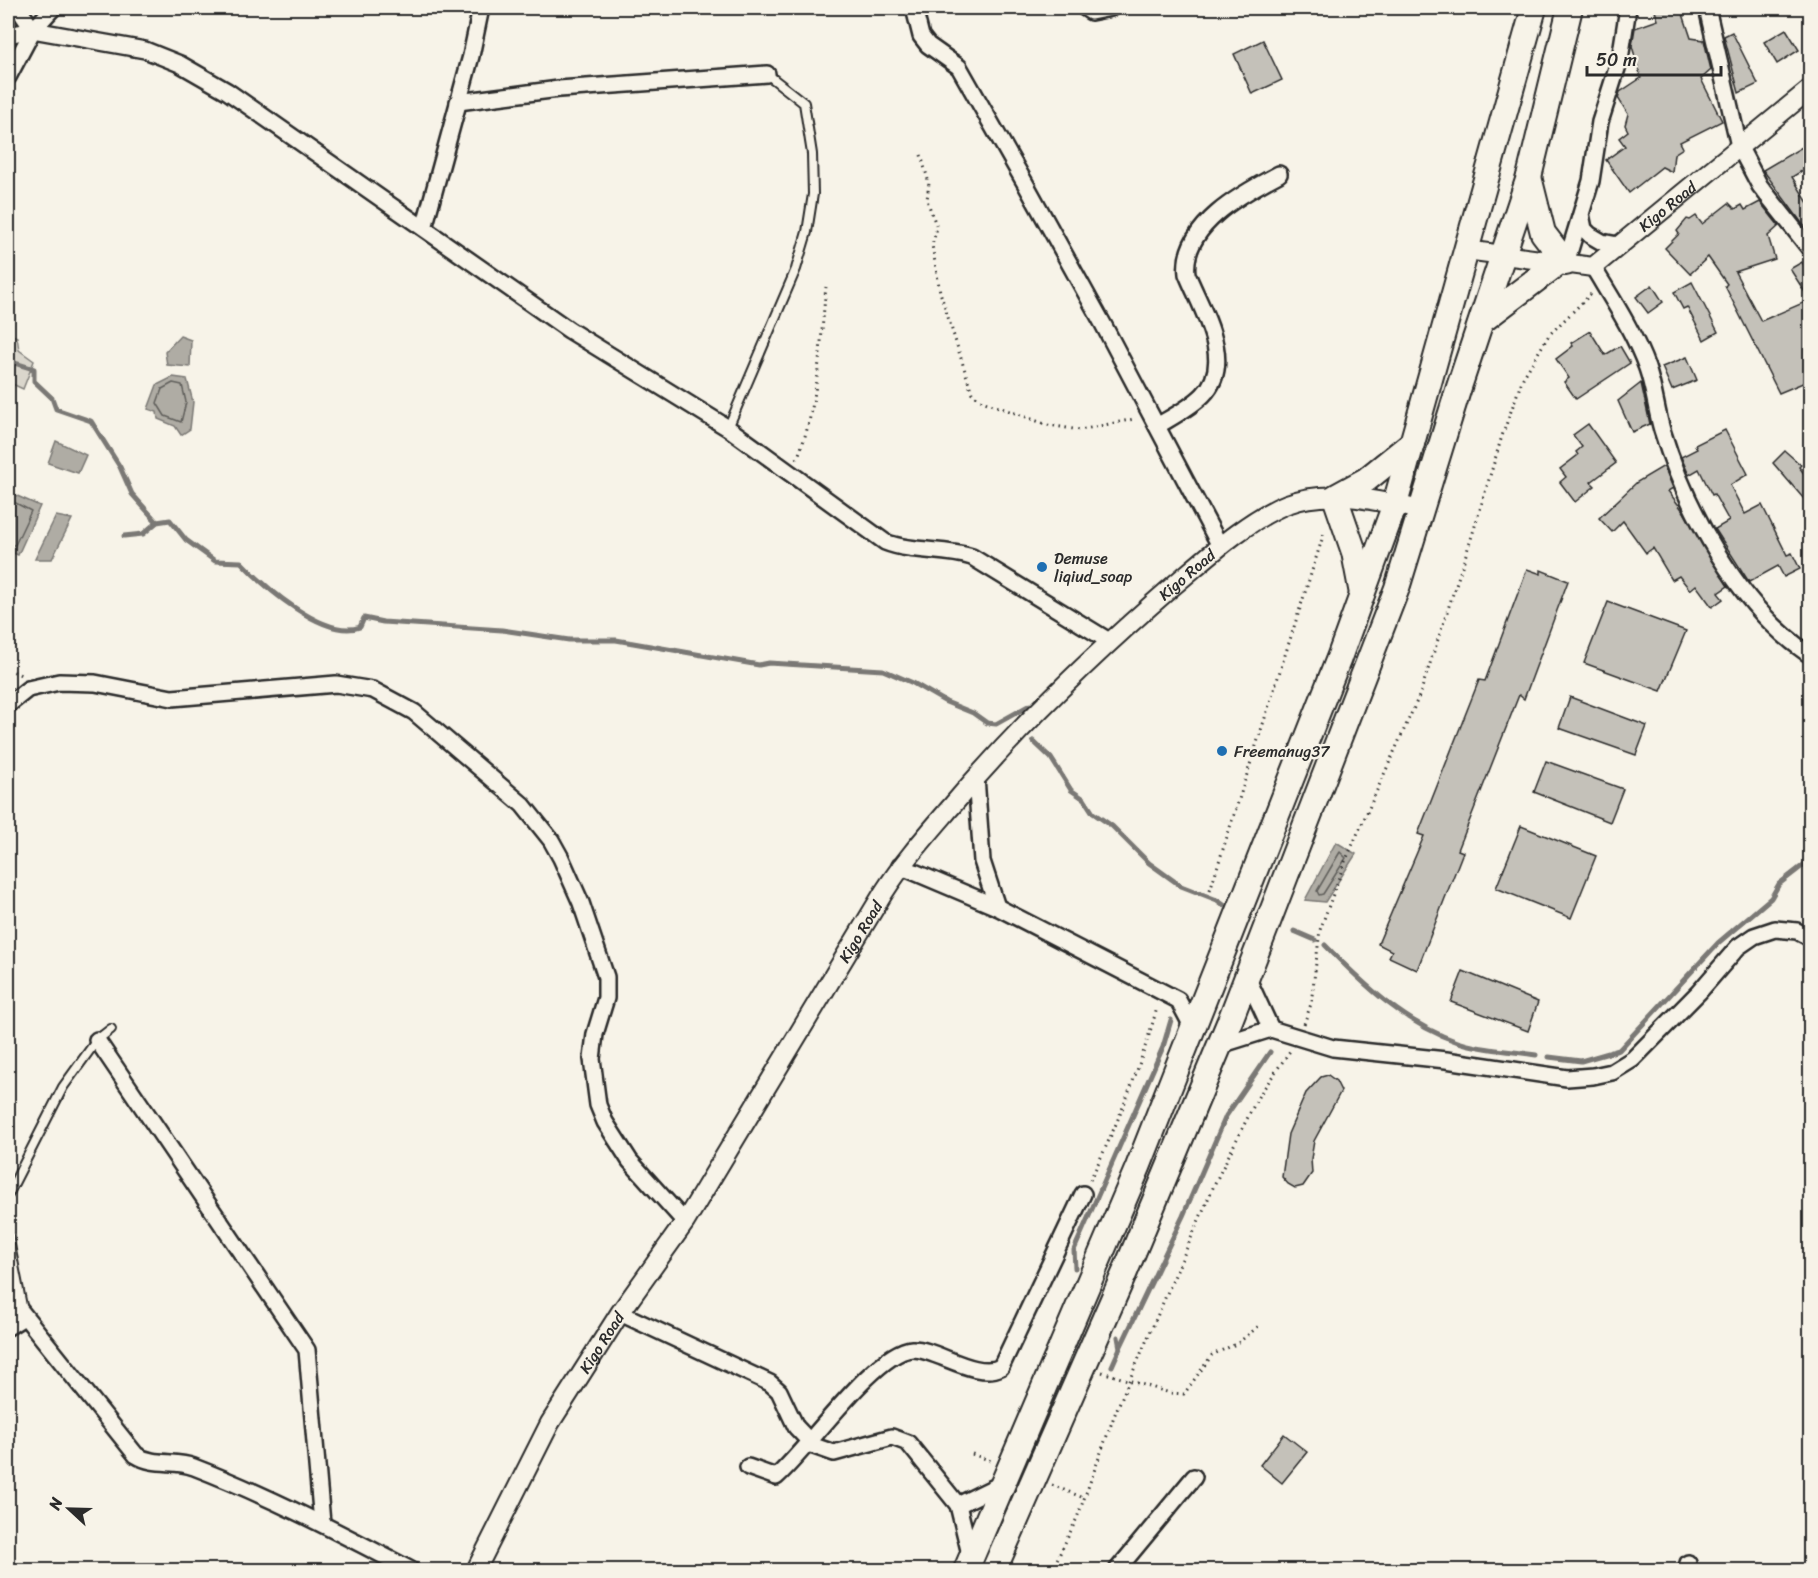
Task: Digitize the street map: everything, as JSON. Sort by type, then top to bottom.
[{"type":"highway","points":[[968,1564],[1001,1473],[1194,1030],[1362,595],[1395,504],[1534,8]]},
{"type":"highway","points":[[1000,1567],[1220,1045],[1397,588],[1459,387],[1529,177],[1569,8]]},
{"type":"highway","points":[[1483,320],[1562,263],[1543,233],[1529,177]]},
{"type":"highway","points":[[1362,595],[1354,552],[1335,497],[1366,480],[1412,444]]},
{"type":"street","points":[[18,8],[33,30]]},
{"type":"street","points":[[8,77],[33,30],[53,8]]},
{"type":"street","points":[[424,228],[459,102],[481,8]]},
{"type":"street","points":[[914,8],[921,36],[928,45],[958,67],[965,78],[1103,324],[1220,546]]},
{"type":"street","points":[[1085,8],[1091,12],[1111,8]]},
{"type":"street","points":[[1562,263],[1591,181],[1600,122],[1620,59],[1628,8]]},
{"type":"street","points":[[1707,8],[1739,146],[1760,186],[1810,249]]},
{"type":"street","points":[[8,35],[33,30],[145,50],[180,64],[227,91],[569,330],[728,428],[885,542],[900,548],[956,552],[972,557],[1109,641]]},
{"type":"street","points":[[459,102],[559,89],[767,74]]},
{"type":"street","name":"Kigo Road","points":[[1593,267],[1810,89]]},
{"type":"street","points":[[1153,420],[1203,395],[1215,377],[1215,344],[1187,274],[1186,264],[1190,249],[1218,212],[1241,194],[1279,174]]},
{"type":"street","points":[[1581,214],[1584,229],[1590,235],[1602,242],[1618,245]]},
{"type":"street","points":[[1466,250],[1593,267],[1646,367],[1662,430],[1684,487],[1705,528],[1759,611],[1782,634],[1807,653]]},
{"type":"street","name":"Kigo Road","points":[[476,1570],[550,1423],[620,1313],[684,1222],[900,866],[976,777],[1109,641],[1220,546],[1286,504],[1308,497],[1335,497],[1395,504],[1421,510]]},
{"type":"street","points":[[9,706],[28,689],[59,682],[95,683],[172,698],[336,684],[373,690],[414,712],[523,805],[551,840],[561,858],[581,903],[606,977],[606,998],[595,1034],[592,1059],[598,1105],[605,1122],[630,1161],[684,1222]]},
{"type":"street","points":[[976,777],[982,861],[998,908]]},
{"type":"street","points":[[900,866],[998,908],[1162,991],[1178,1000],[1194,1030]]},
{"type":"street","points":[[1220,1045],[1271,1029],[1333,1048],[1446,1060],[1567,1078],[1593,1076],[1612,1072],[1633,1059],[1699,992],[1738,947],[1754,936],[1775,929],[1797,931],[1810,938]]},
{"type":"street","points":[[1247,977],[1271,1029]]},
{"type":"street","points":[[1178,1000],[1209,991]]},
{"type":"street","points":[[97,1040],[307,1350],[322,1523]]},
{"type":"street","points":[[748,1467],[776,1477],[791,1464],[807,1442],[888,1359],[913,1349],[968,1366],[994,1370],[1001,1367],[1083,1194]]},
{"type":"street","points":[[8,1295],[136,1455],[148,1462],[192,1466],[322,1523],[411,1570]]},
{"type":"street","points":[[620,1313],[770,1383],[779,1391],[796,1426],[807,1442],[834,1453],[881,1438],[900,1439],[914,1449],[958,1506],[968,1564]]},
{"type":"street","points":[[8,1327],[24,1317]]},
{"type":"street","points":[[958,1506],[1001,1473]]},
{"type":"street","points":[[1117,1570],[1194,1477]]},
{"type":"lane","points":[[728,428],[796,269],[807,232],[813,194],[812,154],[804,103],[767,74]]},
{"type":"lane","points":[[8,1195],[63,1087],[97,1040],[111,1029]]},
{"type":"lane","points":[[8,1235],[24,1317]]},
{"type":"path","points":[[921,155],[929,183],[927,200],[937,228],[932,244],[940,292],[972,393],[982,401],[1048,425],[1080,430],[1153,420]]},
{"type":"path","points":[[1052,1570],[1077,1518],[1129,1382],[1215,1183],[1258,1097],[1299,1038],[1311,1004],[1320,930],[1344,864],[1420,694],[1472,536],[1502,435],[1523,378],[1549,334],[1571,310],[1603,284]]},
{"type":"path","points":[[791,473],[804,441],[814,393],[826,287]]},
{"type":"path","points":[[1210,890],[1325,529]]},
{"type":"path","points":[[1083,1194],[1116,1129],[1144,1052],[1162,991]]},
{"type":"path","points":[[1084,1365],[1170,1394],[1184,1394],[1212,1355],[1239,1343],[1260,1325]]},
{"type":"path","points":[[972,1454],[1001,1473]]},
{"type":"shaded area","points":[[8,333],[17,337],[19,350],[34,361],[23,389],[8,382]]},
{"type":"water","points":[[180,336],[191,340],[190,367],[167,365],[165,352]]},
{"type":"water","points":[[173,377],[187,379],[193,402],[190,429],[181,435],[175,426],[158,419],[157,412],[148,409],[157,385]]},
{"type":"water","points":[[56,441],[86,455],[78,473],[48,463]]},
{"type":"water","points":[[8,492],[40,506],[18,555],[8,551]]},
{"type":"water","points":[[56,516],[72,519],[52,559],[35,559]]},
{"type":"water","points":[[1336,842],[1356,854],[1325,902],[1305,900]]},
{"type":"building","points":[[1654,8],[1681,8],[1691,38],[1704,40],[1711,70],[1701,79],[1722,121],[1680,142],[1683,148],[1674,154],[1672,172],[1662,167],[1629,193],[1606,160],[1625,146],[1619,138],[1628,131],[1625,125],[1628,114],[1618,98],[1620,92],[1641,78],[1632,46],[1635,28],[1658,20]]},
{"type":"building","points":[[1786,29],[1799,50],[1777,64],[1764,42]]},
{"type":"building","points":[[1732,32],[1758,84],[1739,93],[1724,36]]},
{"type":"building","points":[[1263,40],[1282,80],[1252,94],[1234,54]]},
{"type":"building","points":[[1802,147],[1810,166],[1792,177],[1810,206],[1810,234],[1763,170]]},
{"type":"building","points":[[1760,202],[1779,226],[1768,236],[1775,259],[1735,272],[1761,321],[1810,300],[1810,380],[1779,393],[1725,286],[1727,284],[1708,257],[1690,274],[1665,248],[1679,234],[1677,231],[1687,219],[1690,220],[1696,216],[1702,224],[1729,203],[1735,209],[1742,205],[1745,210]]},
{"type":"building","points":[[1802,262],[1810,276],[1810,300],[1790,269]]},
{"type":"building","points":[[1692,282],[1718,332],[1704,340],[1687,307],[1683,309],[1674,292]]},
{"type":"building","points":[[1652,285],[1663,302],[1648,313],[1636,297]]},
{"type":"building","points":[[1590,331],[1605,355],[1620,346],[1630,363],[1576,399],[1564,382],[1569,378],[1556,359],[1573,346],[1571,343]]},
{"type":"building","points":[[1687,357],[1697,380],[1672,390],[1662,367]]},
{"type":"building","points":[[1641,383],[1650,424],[1632,432],[1618,401]]},
{"type":"building","points":[[1588,424],[1616,463],[1591,482],[1595,486],[1575,502],[1560,482],[1566,477],[1560,469],[1578,455],[1576,452],[1582,447],[1573,435]]},
{"type":"building","points":[[1725,430],[1748,474],[1730,485],[1745,514],[1762,505],[1787,555],[1792,553],[1800,569],[1784,577],[1778,566],[1749,582],[1715,529],[1729,521],[1699,469],[1689,475],[1681,457],[1697,449],[1695,445]]},
{"type":"building","points":[[1785,451],[1801,465],[1799,467],[1810,481],[1810,506],[1773,463]]},
{"type":"building","points":[[1664,466],[1673,488],[1668,491],[1684,512],[1728,586],[1718,593],[1723,599],[1712,607],[1696,585],[1690,590],[1679,576],[1672,580],[1653,548],[1646,553],[1623,521],[1612,532],[1599,518],[1637,482]]},
{"type":"building","points":[[1527,569],[1541,574],[1541,570],[1568,581],[1524,699],[1519,695],[1458,850],[1463,852],[1417,970],[1389,957],[1392,951],[1378,944],[1424,836],[1418,834],[1479,680],[1485,681]]},
{"type":"building","points":[[1608,602],[1686,631],[1661,691],[1584,663]]},
{"type":"building","points":[[1570,697],[1647,726],[1636,755],[1559,728]]},
{"type":"building","points":[[1546,761],[1623,789],[1610,822],[1534,792]]},
{"type":"building","points":[[1521,826],[1596,856],[1571,918],[1496,888]]},
{"type":"building","points":[[1463,971],[1538,1002],[1528,1031],[1451,1002]]},
{"type":"building","points":[[1328,1075],[1336,1081],[1341,1091],[1314,1141],[1311,1159],[1312,1173],[1303,1186],[1295,1188],[1282,1177],[1288,1134],[1306,1093],[1321,1077]]},
{"type":"building","points":[[1284,1434],[1307,1452],[1282,1483],[1260,1465]]},
{"type":"waterway","points":[[8,361],[34,369],[34,381],[52,398],[56,409],[91,421],[120,467],[132,494],[157,522]]},
{"type":"waterway","points":[[124,536],[143,534],[157,522],[170,520],[186,540],[215,561],[241,562],[279,597],[329,626],[345,629],[360,627],[364,618],[383,622],[502,630],[569,640],[616,640],[759,665],[769,663],[883,670],[973,713],[987,723],[996,724],[1030,705],[1035,709]]},
{"type":"waterway","points":[[1033,741],[1051,758],[1071,790],[1084,799],[1093,813],[1112,826],[1149,863],[1181,886],[1217,900],[1229,909]]},
{"type":"waterway","points":[[1549,1057],[1581,1061],[1619,1050],[1718,943],[1771,898],[1779,884],[1810,860]]},
{"type":"waterway","points":[[1294,931],[1315,940]]},
{"type":"waterway","points":[[1325,945],[1370,988],[1420,1025],[1467,1045],[1536,1055]]},
{"type":"waterway","points":[[1075,1268],[1074,1250],[1163,1047],[1171,1020]]},
{"type":"waterway","points":[[1120,1348],[1183,1216],[1226,1116],[1270,1052]]},
{"type":"waterway","points":[[1112,1366],[1120,1348],[1118,1337]]},
{"type":"place","name":"Demuse liqiud_soap","points":[[1042,567]]},
{"type":"place","name":"Freemanug37","points":[[1222,751]]}]
